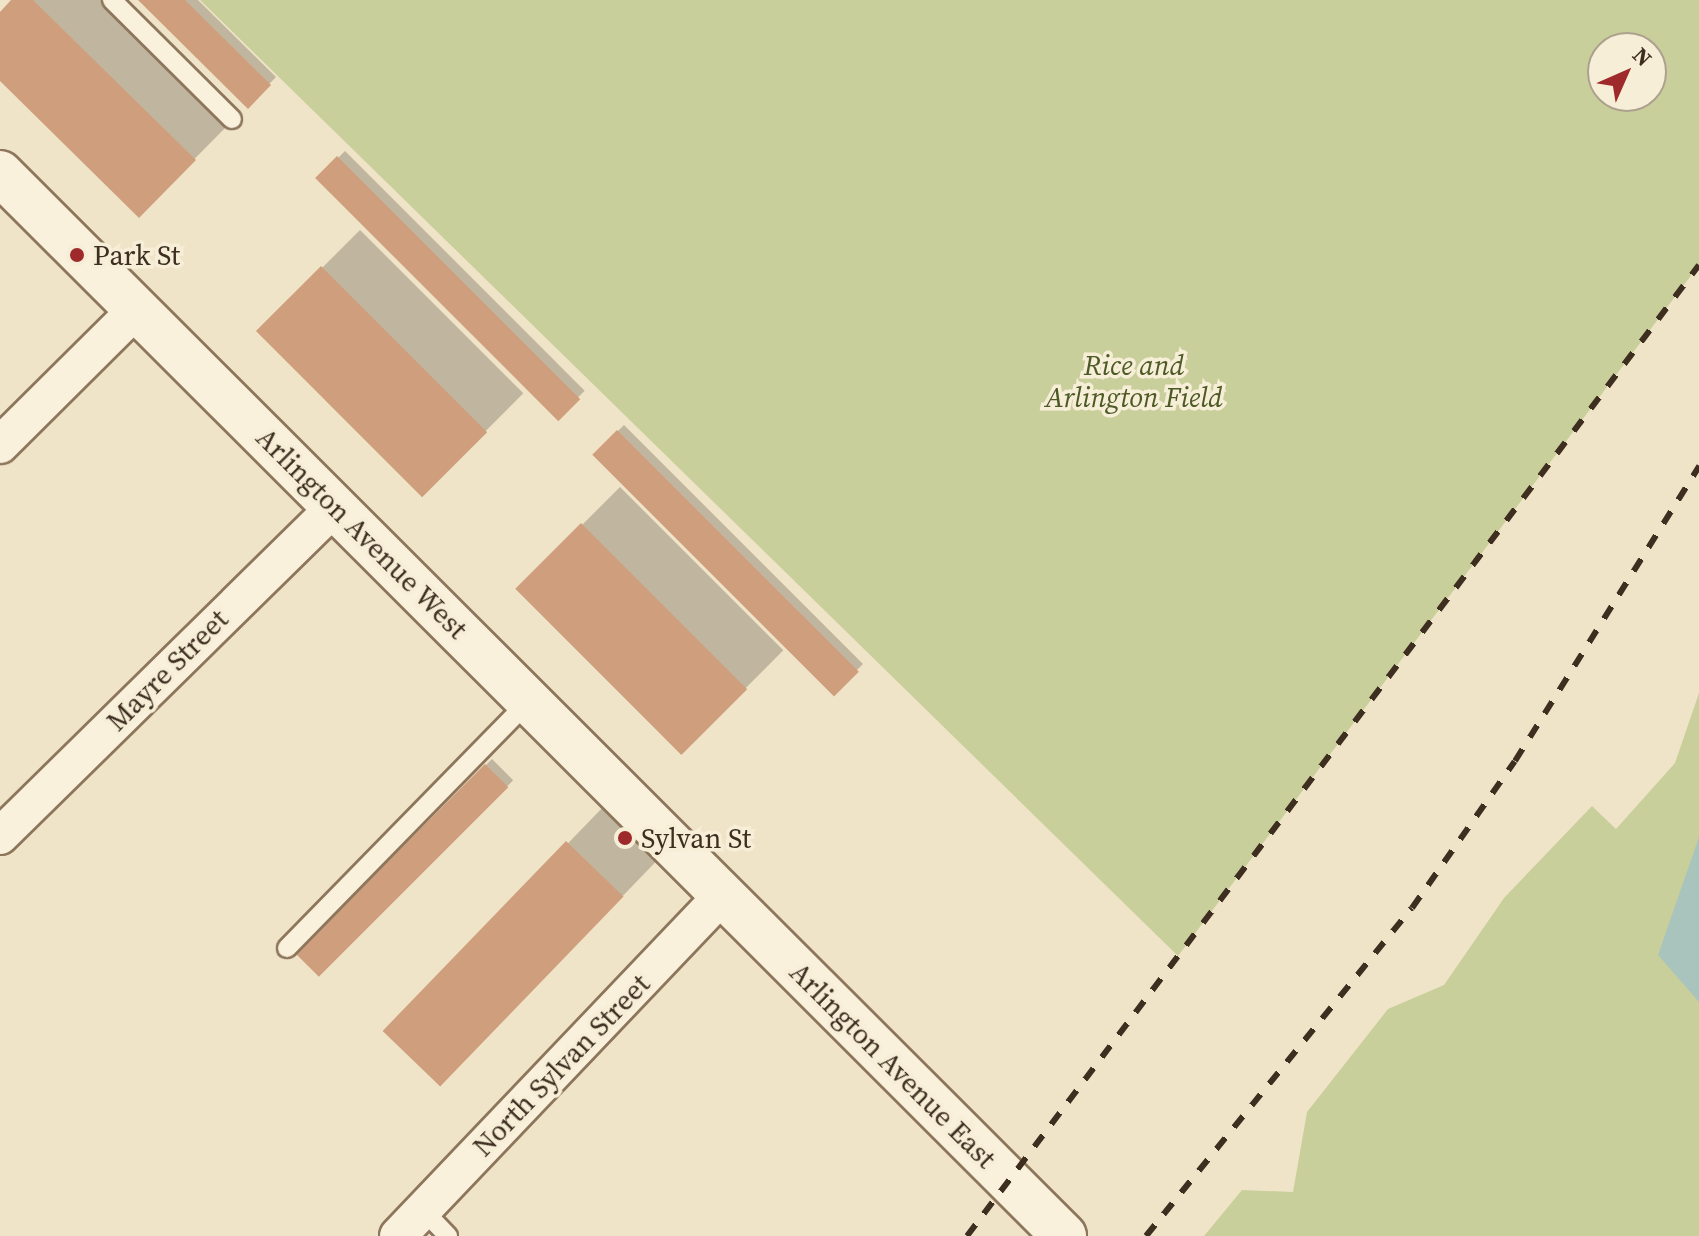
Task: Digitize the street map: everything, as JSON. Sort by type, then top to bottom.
[{"type":"street","name":"Arlington Avenue West","points":[[0,173],[723,895]]},
{"type":"street","points":[[0,445],[137,309]]},
{"type":"street","name":"Mayre Street","points":[[0,836],[336,506]]},
{"type":"street","name":"North Sylvan Street","points":[[398,1236],[723,895]]},
{"type":"street","name":"Arlington Avenue East","points":[[723,895],[1064,1236]]},
{"type":"lane","points":[[112,0],[232,119]]},
{"type":"lane","points":[[287,948],[530,700]]},
{"type":"lane","points":[[423,1210],[448,1236]]},
{"type":"green space","name":"Rice and Arlington Field","points":[[200,0],[1699,0],[1699,265],[1178,956]]},
{"type":"green space","points":[[1699,693],[1699,1236],[1204,1236],[1242,1190],[1293,1192],[1307,1112],[1388,1009],[1444,985],[1504,898],[1592,806],[1616,829],[1675,763]]},
{"type":"water","points":[[1699,837],[1699,1002],[1658,955]]},
{"type":"building","points":[[11,0],[33,0],[196,160],[139,218],[0,81],[0,12]]},
{"type":"building","points":[[138,0],[185,0],[271,85],[248,109]]},
{"type":"building","points":[[337,156],[580,399],[558,421],[315,178]]},
{"type":"building","points":[[321,266],[487,432],[422,497],[256,331]]},
{"type":"building","points":[[617,430],[859,672],[834,697],[592,455]]},
{"type":"building","points":[[581,523],[747,689],[681,755],[515,589]]},
{"type":"building","points":[[485,764],[508,787],[319,977],[295,954]]},
{"type":"building","points":[[566,841],[624,897],[440,1086],[383,1031]]},
{"type":"railway","points":[[967,1236],[1699,265]]},
{"type":"railway","points":[[1146,1236],[1412,908],[1515,761],[1699,466]]},
{"type":"place","name":"Park St","points":[[77,255]]},
{"type":"place","name":"Sylvan St","points":[[625,838]]}]
